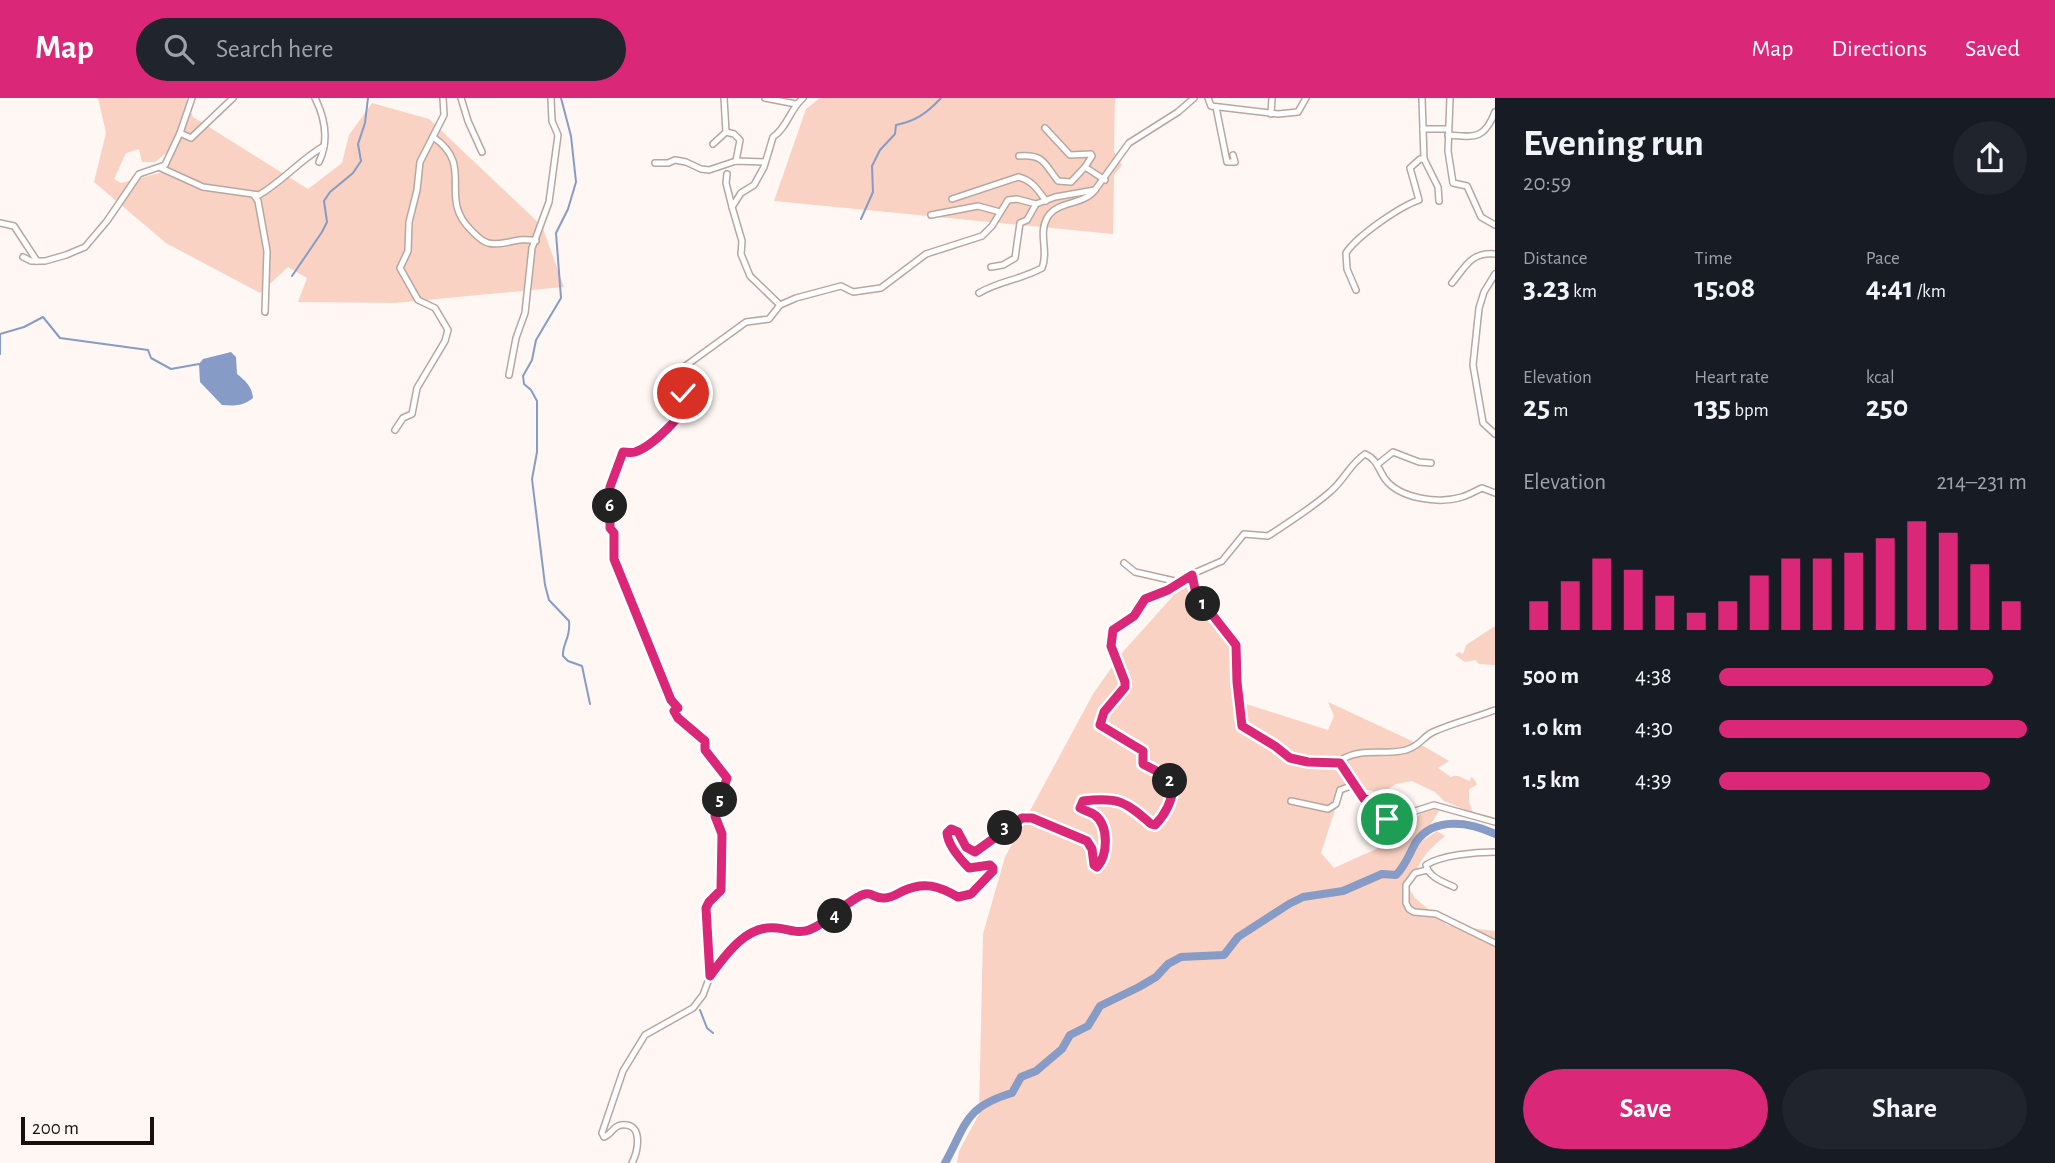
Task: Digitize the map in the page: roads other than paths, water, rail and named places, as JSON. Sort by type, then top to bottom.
[{"type":"street","points":[[23,257],[37,261],[66,255],[85,247],[107,221],[139,174],[165,165],[192,98]]},
{"type":"street","points":[[180,133],[191,138],[233,98]]},
{"type":"street","points":[[315,98],[324,117],[324,146],[319,162]]},
{"type":"street","points":[[395,430],[403,418],[412,414],[417,388],[445,341],[447,330],[435,308],[418,300],[400,268],[408,251],[409,222],[420,162],[444,115],[443,98]]},
{"type":"street","points":[[461,98],[482,152]]},
{"type":"street","points":[[509,375],[516,338],[525,313],[529,262],[549,202],[558,135],[552,121],[551,98]]},
{"type":"street","points":[[724,98],[726,132]]},
{"type":"street","points":[[765,98],[796,104]]},
{"type":"street","points":[[732,207],[741,193],[754,185],[764,167],[773,137],[780,132],[796,104],[803,98]]},
{"type":"street","points":[[979,293],[991,286],[1019,280],[1042,268],[1046,251],[1042,238],[1046,220],[1056,209],[1083,200],[1105,180],[1129,144],[1178,112],[1194,98]]},
{"type":"street","points":[[1208,98],[1210,105],[1216,107],[1271,114],[1298,112],[1307,98]]},
{"type":"street","points":[[1271,114],[1272,98]]},
{"type":"street","points":[[1422,98],[1424,159],[1438,187],[1439,201]]},
{"type":"street","points":[[1450,98],[1448,132],[1453,183],[1466,186],[1481,217],[1495,225]]},
{"type":"street","points":[[1216,107],[1227,162],[1235,162],[1233,155]]},
{"type":"street","points":[[1423,129],[1469,136],[1490,128],[1495,112]]},
{"type":"street","points":[[1019,156],[1037,157],[1044,161],[1056,180],[1061,182],[1071,182],[1085,167],[1093,156],[1091,154],[1070,155],[1045,128]]},
{"type":"street","points":[[713,144],[726,132]]},
{"type":"street","points":[[726,132],[734,134],[740,140],[736,161]]},
{"type":"street","points":[[433,137],[452,155],[456,176],[456,209],[467,227],[484,242],[491,244],[515,239],[536,241]]},
{"type":"street","points":[[160,168],[203,187],[259,195],[281,181],[307,156],[324,146]]},
{"type":"street","points":[[1356,290],[1347,269],[1346,253],[1367,232],[1398,210],[1419,200],[1410,168],[1420,159],[1424,159]]},
{"type":"street","points":[[655,163],[675,160],[709,170],[736,161],[765,162]]},
{"type":"street","points":[[1085,167],[1105,180]]},
{"type":"street","points":[[727,174],[726,183],[742,241],[741,254],[750,276],[780,305]]},
{"type":"street","points":[[951,199],[1018,177],[1034,185],[1046,201]]},
{"type":"street","points":[[710,976],[706,908],[721,890],[722,834],[715,816],[727,778],[705,750],[705,741],[678,718],[674,711],[678,708],[671,700],[614,559],[614,533],[610,528],[610,487],[623,452],[636,452],[667,429],[686,407],[687,400],[683,393],[684,367],[746,322],[769,319],[780,305],[841,286],[853,292],[881,288],[926,254],[982,236],[1008,200],[1013,198],[1036,204],[1055,197],[1095,190]]},
{"type":"street","points":[[254,195],[258,201],[267,251],[265,312]]},
{"type":"street","points":[[991,267],[1003,265],[1015,258],[1020,223],[1027,220],[1036,204]]},
{"type":"street","points":[[930,215],[978,206],[1000,212]]},
{"type":"street","points":[[0,223],[14,226],[37,261]]},
{"type":"street","points":[[1452,283],[1472,258],[1481,253],[1495,254]]},
{"type":"street","points":[[1495,274],[1484,292],[1479,308],[1473,365],[1483,423],[1495,435]]},
{"type":"street","points":[[1378,464],[1393,452],[1419,462],[1431,463]]},
{"type":"street","points":[[632,1163],[637,1153],[638,1134],[632,1127],[624,1124],[616,1126],[609,1136],[604,1137],[602,1133],[623,1071],[645,1035],[693,1009],[703,995],[710,976],[736,943],[758,931],[775,927],[799,933],[807,931],[821,925],[867,893],[885,898],[922,884],[941,887],[958,897],[971,894],[993,868],[990,865],[969,868],[947,839],[947,833],[951,829],[958,832],[966,847],[975,852],[1022,818],[1032,818],[1087,841],[1097,867],[1105,852],[1104,833],[1095,814],[1080,808],[1083,801],[1120,801],[1129,805],[1151,824],[1158,822],[1171,801],[1174,785],[1168,777],[1143,764],[1143,751],[1100,725],[1104,712],[1125,687],[1111,646],[1113,630],[1134,616],[1145,599],[1168,590],[1222,561],[1244,534],[1268,536],[1338,485],[1355,460],[1365,454],[1378,464],[1384,478],[1394,488],[1412,496],[1428,499],[1461,498],[1482,488],[1495,493]]},
{"type":"street","points":[[1124,562],[1135,572],[1179,582]]},
{"type":"street","points":[[1192,575],[1196,594],[1236,645],[1242,726],[1290,758],[1308,762],[1340,763]]},
{"type":"street","points":[[1340,763],[1357,753],[1403,751],[1420,745],[1430,733],[1467,717],[1495,710]]},
{"type":"street","points":[[1340,763],[1364,799],[1370,800],[1382,827],[1392,813],[1406,814],[1434,805],[1495,822]]},
{"type":"street","points":[[1291,801],[1328,809],[1336,804],[1340,790],[1356,784]]},
{"type":"street","points":[[1454,887],[1440,881],[1427,870],[1426,865],[1433,861],[1478,852],[1495,852]]},
{"type":"street","points":[[1427,870],[1415,873],[1406,885],[1406,903],[1409,909],[1436,914],[1495,943]]},
{"type":"water","points":[[231,352],[236,357],[237,374],[248,384],[253,398],[239,405],[222,405],[200,382],[199,364],[203,359]]},
{"type":"waterway","points":[[292,276],[327,222],[324,201],[330,192],[353,173],[361,161],[358,144],[365,123],[368,98]]},
{"type":"waterway","points":[[561,98],[571,136],[576,182],[568,209],[556,233],[561,298],[536,340],[532,360],[523,376],[524,384],[537,401],[537,452],[532,479],[545,585],[549,600],[569,621],[563,656],[582,666],[590,704]]},
{"type":"waterway","points":[[861,219],[873,192],[872,166],[880,150],[895,134],[896,125],[921,116],[941,98]]},
{"type":"waterway","points":[[0,354],[0,334],[24,327],[43,317],[60,338],[148,350],[151,358],[171,369],[199,364]]},
{"type":"waterway","points":[[945,1163],[963,1127],[976,1111],[985,1104],[1012,1093],[1021,1077],[1036,1071],[1062,1049],[1070,1035],[1088,1026],[1100,1006],[1156,977],[1168,964],[1181,957],[1224,955],[1238,937],[1303,897],[1343,891],[1382,874],[1396,875],[1416,842],[1432,828],[1464,824],[1495,834]]},
{"type":"waterway","points":[[700,1010],[707,1028],[713,1033]]}]
